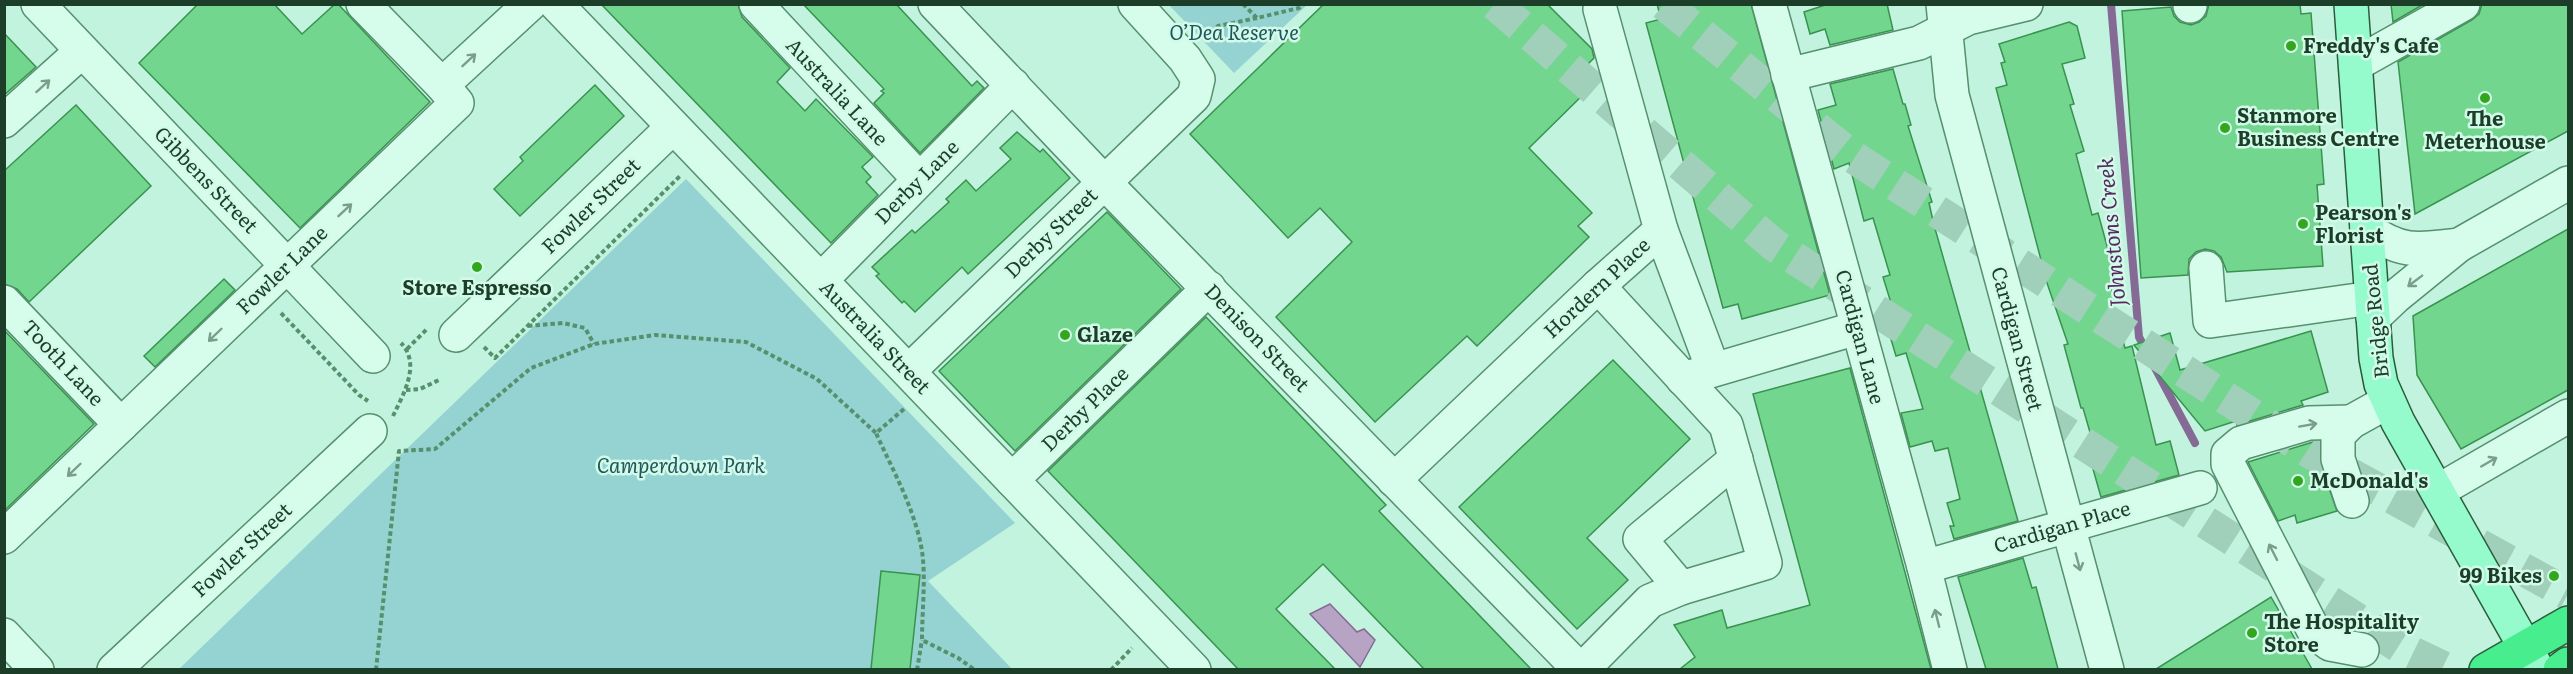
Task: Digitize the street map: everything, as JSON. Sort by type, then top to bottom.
[{"type":"highway","points":[[2486,669],[2532,658],[2568,623]]},
{"type":"highway","points":[[2560,669],[2568,664]]},
{"type":"main road","name":"Bridge Road","points":[[2351,4],[2376,358],[2381,384],[2393,412],[2532,658]]},
{"type":"street","name":"Gibbens Street","points":[[38,4],[373,356]]},
{"type":"street","points":[[363,4],[442,86],[530,4]]},
{"type":"street","name":"Australia Street","points":[[556,4],[1194,669]]},
{"type":"street","name":"Australia Lane","points":[[756,4],[919,179]]},
{"type":"street","name":"Denison Street","points":[[935,4],[1104,182],[1581,669]]},
{"type":"street","points":[[1135,4],[1185,59]]},
{"type":"street","name":"Cardigan Lane","points":[[1769,4],[1950,669]]},
{"type":"street","points":[[1788,75],[1919,43],[1944,17],[1968,18],[2026,4]]},
{"type":"street","points":[[2356,64],[2463,4]]},
{"type":"street","name":"Hordern Place","points":[[1394,480],[1598,286],[1661,230],[1600,9]]},
{"type":"street","name":"Cardigan Street","points":[[1944,17],[1952,95],[2107,669]]},
{"type":"street","points":[[4,121],[82,51]]},
{"type":"street","name":"Derby Street","points":[[917,380],[1104,182],[1194,96],[1198,79],[1185,59]]},
{"type":"street","name":"Derby Lane","points":[[821,280],[1013,85]]},
{"type":"street","name":"Fowler Lane","points":[[4,537],[458,103],[442,86]]},
{"type":"street","name":"Fowler Street","points":[[456,335],[673,127]]},
{"type":"street","points":[[2206,268],[2210,321],[2373,308],[2394,297],[2459,245],[2568,183]]},
{"type":"street","points":[[2367,229],[2386,242],[2403,249],[2459,245]]},
{"type":"street","points":[[1661,230],[1713,369]]},
{"type":"street","points":[[1581,669],[1650,601],[1681,588],[1765,563],[1726,425],[1598,286]]},
{"type":"street","name":"Derby Place","points":[[1012,480],[1209,288]]},
{"type":"street","name":"Tooth Lane","points":[[4,302],[121,425]]},
{"type":"street","points":[[1683,379],[1857,328]]},
{"type":"street","points":[[2350,422],[2338,435],[2336,447],[2349,491],[2355,455],[2362,442],[2393,412]]},
{"type":"street","points":[[2360,645],[2330,644],[2315,633],[2228,464],[2228,454],[2241,443],[2310,423],[2350,422],[2393,412]]},
{"type":"street","points":[[2438,491],[2568,416]]},
{"type":"street","name":"Fowler Street","points":[[114,669],[370,431]]},
{"type":"street","points":[[1681,588],[1640,539],[1736,459]]},
{"type":"street","name":"Cardigan Place","points":[[1924,567],[2200,488]]},
{"type":"street","points":[[4,635],[37,669]]},
{"type":"path","points":[[1244,4],[1257,18]]},
{"type":"path","points":[[1185,59],[1218,26],[1299,8],[1303,4]]},
{"type":"path","points":[[495,358],[680,175]]},
{"type":"path","points":[[259,291],[359,395]]},
{"type":"path","points":[[528,326],[563,323],[585,328],[594,344]]},
{"type":"path","points":[[376,669],[399,452],[435,449],[531,368],[594,344],[655,335],[746,342],[817,379],[876,433],[904,493],[915,522],[922,552],[922,640],[917,669]]},
{"type":"path","points":[[370,431],[392,418],[406,390],[411,374],[406,349]]},
{"type":"path","points":[[406,390],[420,389],[439,380]]},
{"type":"path","points":[[876,433],[917,380]]},
{"type":"path","points":[[922,640],[975,669]]},
{"type":"green space","name":"O’Dea Reserve","points":[[1169,5],[1307,5],[1234,73]]},
{"type":"green space","name":"Camperdown Park","points":[[686,179],[1015,523],[928,581],[1012,669],[178,670]]},
{"type":"shaded area","points":[[1330,604],[1357,632],[1364,629],[1375,640],[1360,667],[1310,614]]},
{"type":"building","points":[[198,4],[274,4],[302,34],[335,4],[338,4],[430,102],[300,228],[139,63]]},
{"type":"building","points":[[601,4],[738,4],[742,17],[790,68],[777,82],[805,111],[816,99],[873,157],[862,167],[871,177],[866,182],[878,195],[831,243]]},
{"type":"building","points":[[803,4],[896,4],[972,86],[977,81],[984,88],[920,153],[874,103],[884,93],[881,91],[884,89]]},
{"type":"building","points":[[1324,4],[1547,4],[1592,49],[1594,58],[1586,66],[1598,80],[1529,148],[1592,213],[1578,226],[1589,237],[1477,346],[1467,336],[1375,422],[1276,317],[1352,242],[1320,208],[1288,238],[1190,134]]},
{"type":"building","points":[[1657,4],[1751,4],[1830,295],[1742,319],[1738,304],[1723,308],[1646,23],[1661,19]]},
{"type":"building","points":[[1828,4],[1887,4],[1893,30],[1830,45],[1825,29],[1810,34],[1804,12]]},
{"type":"building","name":"Stanmore Business Centre","points":[[2209,4],[2300,4],[2301,14],[2311,13],[2324,184],[2317,185],[2323,266],[2227,272],[2221,257],[2214,251],[2205,249],[2196,252],[2189,259],[2188,275],[2141,278],[2122,11],[2171,7],[2174,16],[2180,22],[2191,25],[2206,16]]},
{"type":"building","points":[[2391,4],[2424,4],[2393,22]]},
{"type":"building","name":"The Meterhouse","points":[[2482,4],[2568,4],[2568,131],[2415,214],[2398,62],[2472,20],[2479,14]]},
{"type":"building","points":[[2069,22],[2077,26],[2085,58],[2062,64],[2074,104],[2070,105],[2084,151],[2076,154],[2092,215],[2098,213],[2118,286],[2111,287],[2115,301],[2112,302],[2125,348],[2132,346],[2156,445],[2170,441],[2179,475],[2101,497],[2091,462],[2098,460],[2083,408],[2081,408],[2064,345],[2068,344],[2047,283],[1996,88],[2007,85],[2001,63],[2005,62],[1999,44]]},
{"type":"building","points":[[4,33],[36,67],[4,95]]},
{"type":"building","points":[[1893,69],[1911,125],[1908,126],[1932,202],[1929,203],[1934,225],[2018,521],[1954,539],[1950,526],[1954,526],[1947,503],[1960,499],[1948,448],[1935,451],[1932,441],[1910,447],[1901,413],[1923,409],[1906,353],[1896,356],[1885,319],[1895,316],[1883,277],[1890,275],[1873,218],[1864,221],[1849,163],[1834,169],[1818,110],[1836,105],[1830,84]]},
{"type":"building","points":[[595,85],[624,116],[520,216],[494,189],[523,161],[520,157]]},
{"type":"building","points":[[76,105],[151,186],[29,302],[17,289],[4,284],[4,171]]},
{"type":"building","points":[[1017,132],[1040,152],[1043,149],[1070,178],[968,274],[962,267],[915,312],[904,301],[902,303],[876,276],[879,274],[872,267],[912,230],[915,233],[949,202],[946,199],[966,180],[976,191],[1011,159],[1000,148]]},
{"type":"building","name":"Glaze","points":[[1107,212],[1181,289],[1015,451],[939,371]]},
{"type":"building","points":[[2568,229],[2568,390],[2461,449],[2417,375],[2413,316]]},
{"type":"building","points":[[224,279],[235,290],[155,367],[144,356]]},
{"type":"building","points":[[1206,317],[1386,505],[1379,511],[1531,669],[1424,669],[1323,564],[1276,609],[1335,669],[1238,669],[1048,471]]},
{"type":"building","points":[[4,330],[94,424],[4,511]]},
{"type":"building","points":[[2311,331],[2328,392],[2301,401],[2303,405],[2237,425],[2236,421],[2205,431],[2134,345],[2170,333],[2180,370]]},
{"type":"building","points":[[1613,360],[1690,439],[1587,538],[1628,580],[1577,629],[1459,507]]},
{"type":"building","points":[[1850,368],[1931,669],[1680,669],[1695,657],[1674,625],[1722,610],[1727,628],[1810,605],[1753,394]]},
{"type":"building","points":[[2313,442],[2337,511],[2297,523],[2295,515],[2278,521],[2248,462]]},
{"type":"building","points":[[2023,558],[2032,588],[2036,587],[2058,669],[1986,669],[1958,577]]},
{"type":"building","points":[[881,571],[920,575],[910,669],[871,669]]},
{"type":"building","name":"The Hospitality Store","points":[[2271,597],[2312,669],[2156,669]]},
{"type":"waterway","name":"Johnstons Creek","points":[[2111,4],[2139,337],[2147,352]]},
{"type":"waterway","name":"Johnstons Creek","points":[[2154,366],[2195,443]]},
{"type":"tunnel","points":[[1495,4],[1774,245],[2400,647],[2448,670]]},
{"type":"tunnel","points":[[1664,4],[1850,155],[2308,451],[2568,594]]},
{"type":"place","name":"Freddy's Cafe","points":[[2291,46]]},
{"type":"place","name":"The Meterhouse","points":[[2485,98]]},
{"type":"place","name":"Stanmore Business Centre","points":[[2225,128]]},
{"type":"place","name":"Pearson's Florist","points":[[2303,224]]},
{"type":"place","name":"Store Espresso","points":[[477,267]]},
{"type":"place","name":"Glaze","points":[[1065,335]]},
{"type":"place","name":"McDonald's","points":[[2298,481]]},
{"type":"place","name":"99 Bikes","points":[[2554,576]]},
{"type":"place","name":"The Hospitality Store","points":[[2252,633]]}]
